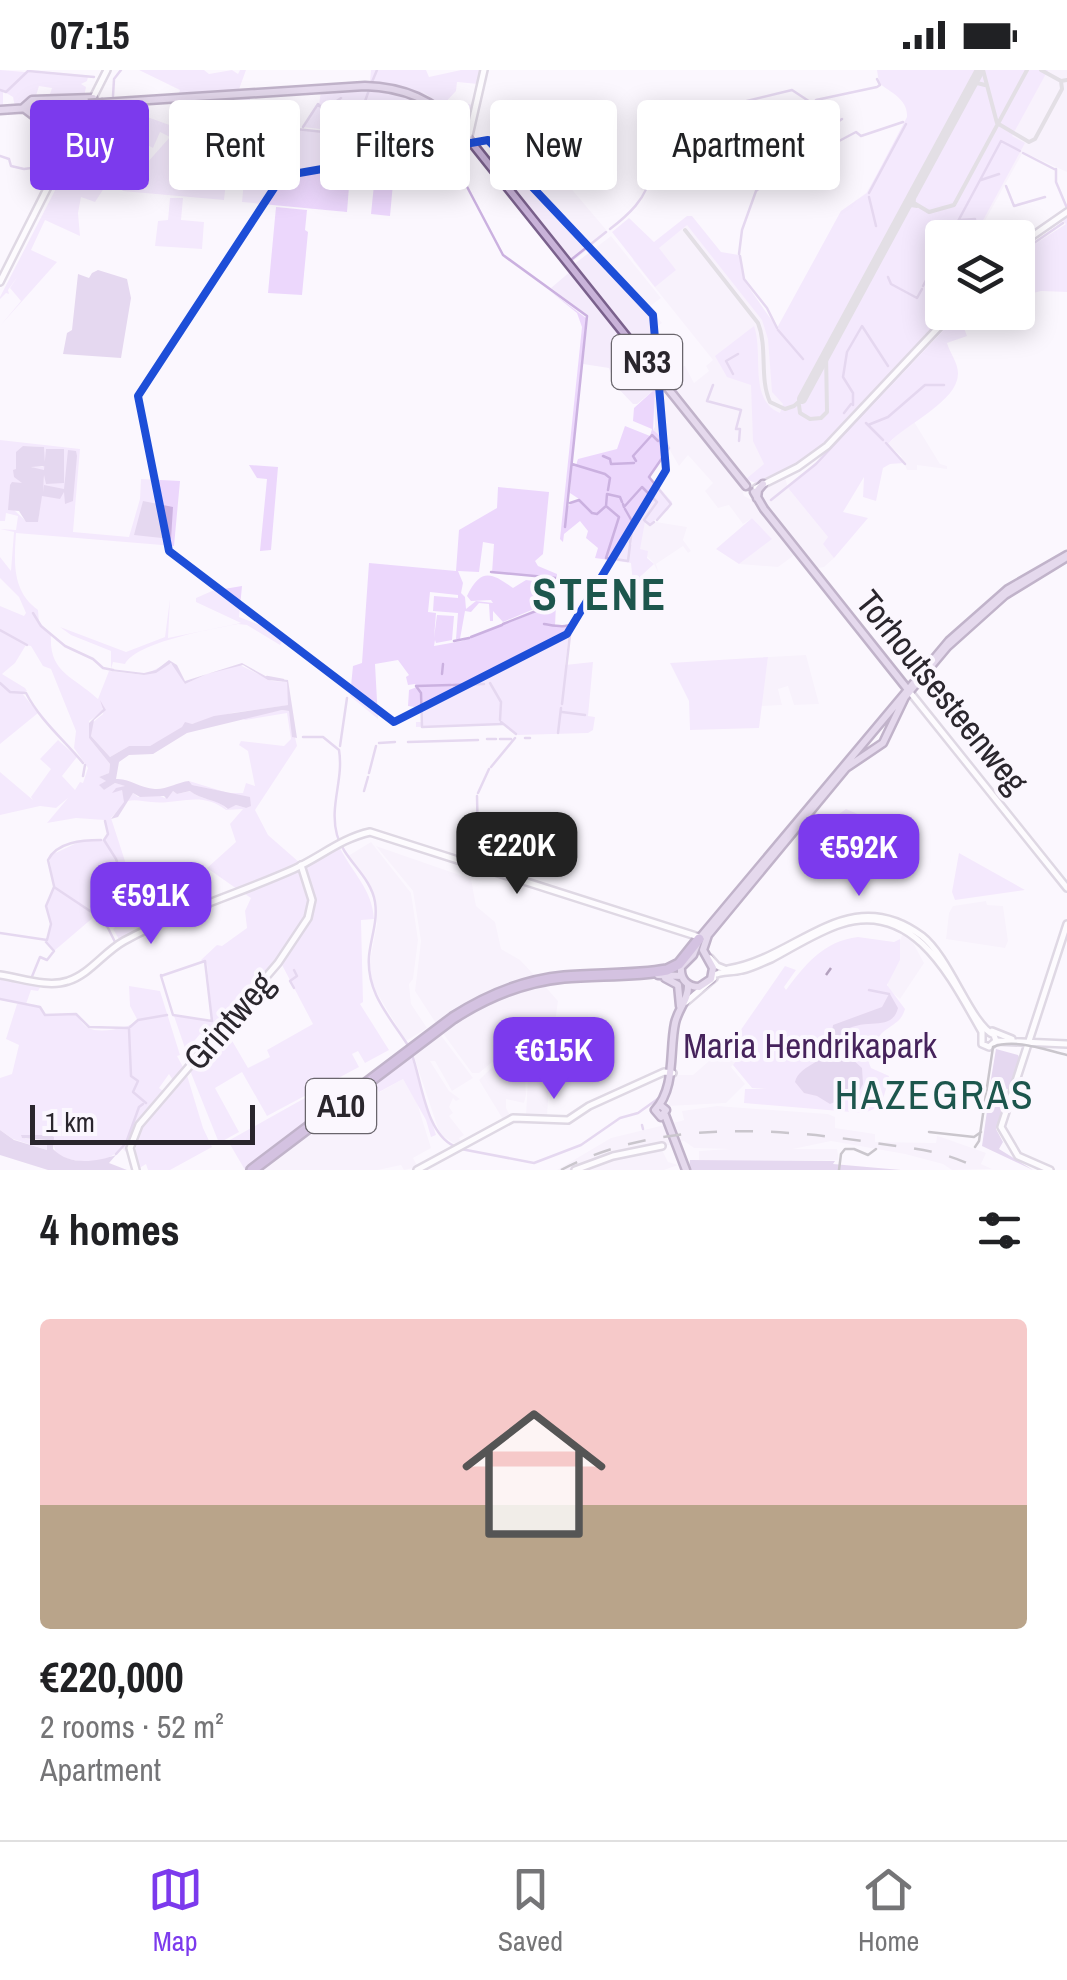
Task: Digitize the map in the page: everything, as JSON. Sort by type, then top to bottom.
[{"type":"highway","points":[[656,973],[676,966],[704,937]]},
{"type":"highway","name":"A10","points":[[254,1170],[453,1018],[482,1001],[546,979],[681,971]]},
{"type":"highway","name":"A10","points":[[254,1170],[440,1032],[484,1004],[537,984],[616,977]]},
{"type":"main road","points":[[92,100],[108,70]]},
{"type":"main road","points":[[470,128],[484,70]]},
{"type":"main road","name":"Torhoutsesteenweg","points":[[143,100],[379,87],[427,100]]},
{"type":"main road","name":"N33","points":[[0,110],[30,108]]},
{"type":"main road","name":"Torhoutsesteenweg","points":[[470,142],[738,478],[754,491]]},
{"type":"main road","points":[[0,282],[46,190]]},
{"type":"main road","points":[[1035,235],[1067,214]]},
{"type":"main road","points":[[754,491],[824,446],[935,330]]},
{"type":"main road","name":"Torhoutsesteenweg","points":[[722,457],[754,491],[1067,888]]},
{"type":"main road","points":[[712,972],[704,957],[704,937],[864,751],[877,727],[922,674],[960,631],[1004,594],[1039,569],[1067,556]]},
{"type":"main road","points":[[692,985],[681,971],[704,937],[840,774],[864,751],[883,743],[909,690]]},
{"type":"main road","points":[[877,727],[886,730],[892,726]]},
{"type":"main road","points":[[0,975],[47,983],[69,981],[121,942],[199,904],[301,866],[340,843],[368,834],[380,834],[704,937]]},
{"type":"main road","name":"Grintweg","points":[[136,1170],[130,1152],[139,1125],[278,963],[310,916],[312,900],[301,866]]},
{"type":"main road","points":[[686,1002],[717,976],[753,963],[834,922],[881,917],[912,930],[935,949],[985,1033]]},
{"type":"main road","points":[[712,972],[757,966],[843,924],[866,920],[887,923],[912,935],[932,952],[985,1033],[996,1040],[1067,1044]]},
{"type":"main road","points":[[1048,1170],[1016,1154],[1001,1127],[1067,924]]},
{"type":"main road","points":[[704,937],[710,958],[717,966],[731,971]]},
{"type":"main road","points":[[693,956],[704,957]]},
{"type":"main road","points":[[692,985],[706,984],[712,972]]},
{"type":"main road","points":[[656,973],[678,985],[681,996],[671,1073]]},
{"type":"main road","name":"A10","points":[[616,977],[656,973]]},
{"type":"main road","points":[[678,1014],[692,985]]},
{"type":"main road","points":[[684,1170],[663,1111],[678,1024],[692,985]]},
{"type":"main road","points":[[980,1021],[999,1035],[1027,1041]]},
{"type":"main road","points":[[985,1033],[981,1040],[984,1046],[1012,1039]]},
{"type":"main road","points":[[418,1170],[516,1116],[568,1120],[589,1106],[664,1072],[671,1073]]},
{"type":"main road","points":[[575,1170],[613,1156],[662,1146]]},
{"type":"highlighted area","points":[[488,140],[653,315],[666,470],[567,634],[394,722],[169,551],[138,396],[282,176]]},
{"type":"shaded area","points":[[939,70],[1067,70],[1067,172],[1023,152],[985,220],[925,220],[925,261],[757,483],[745,479],[740,483],[744,496],[754,501],[759,490],[785,477],[788,488],[829,538],[834,558],[824,567],[814,569],[800,551],[778,567],[739,564],[771,538],[752,518],[743,524],[729,505],[718,508],[705,491],[713,483],[688,455],[679,466],[664,440],[653,430],[654,390],[633,404],[615,385],[609,368],[583,364],[588,316],[551,288],[611,236],[661,298],[649,307],[662,323],[651,331],[679,367],[685,366],[694,383],[709,371],[706,366],[713,360],[633,260],[689,216],[778,328],[841,211],[866,193]]},
{"type":"shaded area","points":[[513,190],[572,190],[608,232],[571,263]]},
{"type":"shaded area","points":[[98,270],[127,279],[131,298],[121,358],[63,354],[67,333],[72,330],[78,274],[89,278]]},
{"type":"shaded area","points":[[913,420],[947,469],[917,465],[917,470],[907,470],[901,456],[888,444]]},
{"type":"shaded area","points":[[23,446],[44,447],[45,462],[46,449],[64,449],[64,483],[46,484],[44,475],[43,492],[44,485],[64,489],[68,450],[76,451],[77,456],[73,501],[65,504],[64,492],[60,499],[42,496],[38,522],[26,522],[19,511],[8,510],[10,485],[22,483],[14,477],[13,470],[16,452]]},
{"type":"shaded area","points":[[143,501],[173,507],[171,539],[134,535]]},
{"type":"shaded area","points":[[645,522],[650,526],[656,522],[687,527],[683,540],[691,551],[688,553],[683,546],[656,564],[659,574],[639,549]]},
{"type":"shaded area","points":[[806,655],[819,704],[794,705],[788,686],[778,689],[782,705],[761,706],[768,657]]},
{"type":"shaded area","points":[[169,660],[177,665],[185,681],[207,674],[185,684],[171,663],[156,673],[144,675],[111,671],[144,673]]},
{"type":"shaded area","points":[[242,663],[269,678],[288,680],[297,738],[292,737],[289,711],[282,710],[187,733],[153,754],[129,755],[119,762],[116,779],[155,789],[189,781],[192,785],[250,797],[251,806],[228,809],[190,791],[173,791],[167,799],[133,793],[118,817],[111,819],[124,802],[122,790],[112,793],[125,786],[115,783],[104,790],[99,785],[106,781],[99,777],[109,773],[110,764],[89,738],[89,723],[103,709],[100,700],[106,710],[94,720],[91,736],[110,757],[129,746],[150,746],[185,722],[192,724],[214,716],[288,705],[287,682],[268,680],[243,665],[208,674]]},
{"type":"shaded area","points":[[371,842],[411,893],[418,940],[409,984],[411,1004],[427,1028],[406,1041],[372,985],[369,966],[377,924],[376,899],[348,856]]},
{"type":"shaded area","points":[[376,846],[471,879],[476,906],[495,922],[501,949],[520,960],[538,979],[517,985],[439,1028],[415,991],[421,941],[413,891]]},
{"type":"shaded area","points":[[986,901],[987,905],[1003,906],[1008,941],[1005,948],[946,939],[953,906]]},
{"type":"shaded area","points":[[903,933],[911,939],[924,963],[900,999],[888,989],[888,980],[900,960]]},
{"type":"shaded area","points":[[543,984],[558,1001],[554,1030],[521,1038],[479,1073],[472,1073],[442,1032],[487,1003]]},
{"type":"shaded area","points":[[889,994],[898,1008],[895,1016],[883,1023],[859,1025],[841,1033],[850,1057],[862,1068],[859,1092],[830,1104],[804,1093],[795,1082],[825,1048],[832,1052],[835,1049],[831,1038],[833,1025],[882,1007]]},
{"type":"shaded area","points":[[440,1034],[473,1078],[452,1091],[435,1061],[430,1061],[449,1091],[460,1099],[453,1098],[449,1107],[453,1113],[449,1116],[464,1135],[458,1146],[440,1134],[413,1054]]},
{"type":"shaded area","points":[[552,1034],[547,1117],[526,1115],[528,1077],[515,1046]]},
{"type":"shaded area","points":[[725,1047],[737,1060],[731,1067],[745,1084],[726,1103],[668,1106],[675,1075],[693,1075]]},
{"type":"shaded area","points":[[512,1048],[525,1076],[526,1095],[524,1103],[506,1099],[511,1117],[504,1121],[479,1080]]},
{"type":"shaded area","points":[[996,1049],[1020,1059],[1010,1089],[1000,1090],[999,1096],[1006,1100],[996,1129],[1003,1142],[999,1149],[1033,1170],[982,1146],[989,1097],[996,1096],[997,1089],[990,1085]]},
{"type":"shaded area","points":[[403,1079],[417,1103],[431,1148],[413,1158],[418,1167],[260,1170],[374,1085],[380,1092]]},
{"type":"shaded area","points":[[717,1106],[828,1114],[835,1117],[835,1128],[875,1134],[875,1142],[936,1143],[937,1136],[986,1153],[981,1164],[992,1169],[952,1170],[905,1154],[831,1141],[793,1149],[837,1149],[839,1160],[699,1160],[699,1151],[730,1149],[694,1148],[684,1141],[557,1170],[611,1138],[684,1120],[682,1111]]},
{"type":"shaded area","points":[[0,1130],[14,1140],[47,1150],[47,1140],[21,1135],[51,1135],[53,1149],[75,1160],[116,1155],[109,1163],[127,1170],[48,1170],[0,1155]]},
{"type":"shaded area","points":[[657,1148],[668,1162],[678,1165],[664,1170],[578,1170]]},
{"type":"shaded area","points":[[690,1160],[835,1161],[833,1164],[901,1170],[689,1170]]},
{"type":"green space","points":[[0,70],[88,77],[81,84],[86,87],[84,97],[56,94],[48,100],[52,88],[39,86],[35,99],[15,107],[13,97],[3,91],[0,108]]},
{"type":"green space","points":[[139,70],[204,70],[209,74],[232,70],[238,74],[246,70],[238,92],[178,96],[180,90]]},
{"type":"green space","points":[[371,70],[426,70],[429,77],[483,70],[470,121],[470,104],[474,105],[478,84],[457,82],[456,91],[448,100],[434,100],[419,89],[432,100],[423,100],[391,86],[394,84],[367,84]]},
{"type":"green space","points":[[877,70],[1048,70],[1012,136],[1025,143],[983,220],[925,220],[925,330],[934,330],[824,446],[758,484],[746,479],[764,464],[753,441],[751,385],[727,377],[715,356],[754,326],[760,387],[770,407],[780,413],[783,404],[772,392],[768,339],[762,320],[687,225],[659,248],[676,270],[655,287],[612,232],[629,218],[654,242],[692,216],[721,252],[739,255],[743,279],[777,328],[841,211],[867,193],[907,117],[902,101],[879,83]]},
{"type":"green space","points":[[368,89],[367,95],[370,89],[413,100],[320,100],[320,129],[303,127],[319,105],[321,91]]},
{"type":"green space","points":[[249,96],[250,100],[185,100]]},
{"type":"green space","points":[[149,118],[169,125],[169,136],[160,132],[153,148],[149,146]]},
{"type":"green space","points":[[300,130],[320,132],[320,190],[349,190],[347,212],[242,202],[243,190],[300,190]]},
{"type":"green space","points":[[169,138],[169,190],[225,190],[224,200],[122,191],[149,190],[149,161]]},
{"type":"green space","points":[[55,190],[103,190],[95,202],[81,197],[80,236],[45,220],[31,250],[57,262],[0,326],[21,301],[10,288],[18,276],[8,290],[9,294],[0,297]]},
{"type":"green space","points":[[373,190],[392,190],[390,216],[371,214]]},
{"type":"green space","points":[[170,198],[183,198],[181,220],[204,222],[202,249],[155,246],[158,221],[168,220]]},
{"type":"green space","points":[[276,207],[307,210],[302,295],[268,293]]},
{"type":"green space","points":[[1067,217],[1067,292],[1035,293],[1035,244],[1066,224],[1063,221],[1035,239]]},
{"type":"green space","points":[[550,291],[586,318],[566,514],[568,506],[579,499],[570,493],[572,465],[578,459],[617,449],[625,426],[650,436],[652,429],[633,421],[634,408],[655,389],[653,430],[665,440],[668,449],[649,476],[672,502],[650,524],[645,522],[640,549],[648,551],[647,558],[654,564],[642,575],[646,582],[643,584],[604,591],[633,584],[631,563],[595,558],[598,548],[586,538],[588,531],[580,521],[564,534],[563,542],[560,539],[582,327],[577,313]]},
{"type":"green space","points":[[944,330],[965,330],[967,336],[947,343],[958,369],[956,383],[941,402],[888,444],[904,463],[883,468],[876,501],[863,497],[864,477],[843,512],[868,518],[834,558],[823,544],[828,537],[788,488],[839,441]]},
{"type":"green space","points":[[0,440],[80,449],[73,532],[129,537],[140,499],[141,479],[180,481],[174,546],[16,533],[19,585],[38,610],[39,622],[51,635],[58,666],[98,699],[109,671],[144,675],[168,663],[175,665],[185,684],[240,665],[272,681],[287,682],[289,705],[232,713],[192,724],[150,746],[129,746],[110,757],[91,736],[92,723],[103,714],[104,705],[101,713],[89,721],[89,738],[110,764],[109,773],[99,777],[107,781],[100,786],[104,790],[115,783],[126,786],[114,790],[122,790],[125,802],[111,818],[147,929],[120,941],[113,929],[133,915],[130,903],[109,903],[94,912],[95,916],[54,951],[46,941],[51,924],[46,906],[54,887],[49,856],[83,840],[104,840],[108,833],[104,820],[76,818],[47,823],[68,798],[56,808],[40,806],[0,815],[0,772],[33,800],[31,797],[51,769],[40,759],[58,740],[77,757],[62,776],[75,790],[83,783],[88,768],[74,748],[76,731],[51,669],[43,666],[31,646],[26,645],[15,663],[2,674],[25,688],[27,691],[22,693],[38,713],[0,744],[0,606],[24,616],[26,613],[19,597],[0,578],[0,557],[11,571],[14,532],[0,529],[16,530],[18,516],[6,513],[5,521],[0,521]],"holes":[[[23,446],[43,447],[43,467],[31,466],[44,477],[38,521],[27,522],[14,510],[23,480]]]},
{"type":"green space","points":[[249,465],[278,467],[271,550],[260,551],[267,479],[257,478]]},
{"type":"green space","points":[[498,487],[549,492],[543,554],[535,561],[557,574],[557,578],[492,573],[494,544],[483,542],[479,572],[458,571],[466,609],[476,601],[493,603],[491,600],[471,601],[467,596],[477,580],[487,576],[513,588],[526,580],[534,581],[543,599],[541,606],[503,622],[493,611],[490,621],[489,604],[479,603],[471,612],[465,611],[460,639],[456,639],[458,613],[433,611],[434,596],[458,595],[430,592],[428,612],[436,613],[434,638],[437,615],[454,616],[452,640],[435,640],[434,646],[462,641],[556,604],[555,626],[570,626],[565,665],[593,662],[588,716],[595,717],[593,730],[588,733],[518,735],[502,724],[416,727],[416,722],[422,722],[422,708],[408,706],[409,690],[417,687],[408,685],[409,675],[398,660],[375,664],[378,719],[350,696],[353,666],[362,663],[369,563],[456,571],[459,530],[497,508]]},
{"type":"green space","points":[[752,518],[772,539],[739,564],[716,549]]},
{"type":"green space","points":[[242,586],[239,617],[268,628],[283,639],[280,645],[247,625],[238,624],[159,643],[132,656],[125,664],[113,662],[111,669],[111,651],[60,627],[126,652],[165,637],[170,599],[168,638],[241,623],[196,602],[196,598]]},
{"type":"green space","points":[[768,657],[759,728],[690,730],[689,701],[670,663]]},
{"type":"green space","points":[[289,711],[297,746],[255,810],[268,835],[300,863],[237,889],[207,868],[236,842],[230,824],[243,809],[226,810],[199,799],[127,801],[133,793],[138,797],[155,794],[165,798],[173,791],[191,791],[218,803],[227,809],[236,805],[246,808],[246,797],[228,793],[243,793],[246,783],[255,786],[248,751],[239,745],[241,741],[284,746],[291,739],[287,713],[242,718]]},
{"type":"green space","points":[[846,809],[867,818],[866,840],[876,862],[862,866],[856,846],[838,823],[839,814]]},
{"type":"green space","points":[[339,846],[372,908],[374,919],[361,920],[360,1004],[389,1050],[365,1063],[358,1051],[352,1054],[359,1067],[267,1116],[242,1072],[215,1088],[239,1132],[219,1143],[189,1068],[224,1027],[248,1068],[270,1057],[267,1050],[313,1024],[281,963],[314,913],[306,865]]},
{"type":"green space","points":[[959,853],[1025,890],[955,900],[952,892]]},
{"type":"green space","points":[[300,870],[309,908],[295,938],[209,1039],[200,1034],[186,1051],[174,1016],[212,1021],[207,964],[201,960],[217,945],[222,946],[247,928],[245,911],[251,898],[242,892]]},
{"type":"green space","name":"Maria Hendrikapark","points":[[858,937],[894,942],[900,939],[900,960],[887,985],[905,1009],[899,1020],[880,1036],[869,1063],[871,1068],[889,1076],[879,1104],[863,1113],[744,1103],[745,1089],[767,1089],[752,1088],[733,1065],[737,1059],[725,1047],[728,1044],[734,1050],[739,1045],[738,1034],[785,966],[796,970],[784,987],[786,990],[825,949]]},
{"type":"green space","points":[[0,975],[42,984],[38,991],[31,990],[26,1004],[40,1007],[45,1015],[76,1015],[88,1028],[100,1030],[138,1021],[130,1006],[129,986],[160,991],[184,1069],[174,1082],[169,1074],[159,1088],[166,1093],[138,1130],[129,1155],[122,1148],[99,1160],[73,1160],[56,1154],[51,1135],[21,1136],[47,1140],[47,1150],[13,1139],[0,1130],[0,1078],[12,1074],[19,1045],[6,1039],[17,1004],[21,1003],[0,999]]},
{"type":"green space","points":[[411,1056],[436,1135],[431,1137],[403,1079],[379,1092],[375,1084]]},
{"type":"green space","points":[[186,1072],[212,1147],[170,1170],[148,1170],[146,1164],[138,1169],[137,1140]]},
{"type":"green space","points":[[370,1073],[373,1077],[245,1170],[228,1141],[321,1089],[329,1103]]},
{"type":"waterway","points":[[113,96],[114,79],[121,70]]},
{"type":"waterway","points":[[372,82],[377,70]]},
{"type":"waterway","points":[[0,90],[6,92],[28,71],[94,77]]},
{"type":"waterway","points":[[816,100],[877,87],[877,79]]},
{"type":"waterway","points":[[365,100],[369,90]]},
{"type":"waterway","points":[[751,100],[792,90],[807,100]]},
{"type":"waterway","points":[[303,127],[318,104],[324,110],[341,98]]},
{"type":"waterway","points":[[840,140],[856,132],[861,136],[903,122]]},
{"type":"waterway","points":[[869,193],[906,124]]},
{"type":"waterway","points":[[300,129],[445,145],[503,255],[587,316],[565,527]]},
{"type":"waterway","points":[[959,220],[1001,141],[1020,151]]},
{"type":"waterway","points":[[1023,153],[1056,170]]},
{"type":"waterway","points":[[0,156],[9,159],[11,166],[30,168]]},
{"type":"waterway","points":[[1056,169],[1056,182],[1067,208]]},
{"type":"waterway","points":[[981,180],[999,174]]},
{"type":"waterway","points":[[1006,186],[1014,206],[1045,197]]},
{"type":"waterway","points":[[514,190],[566,255]]},
{"type":"waterway","points":[[610,229],[630,212],[645,190]]},
{"type":"waterway","points":[[739,254],[742,230],[757,190]]},
{"type":"waterway","points":[[869,197],[876,226]]},
{"type":"waterway","points":[[960,220],[975,220]]},
{"type":"waterway","points":[[1035,242],[1063,223]]},
{"type":"waterway","points":[[572,259],[606,232]]},
{"type":"waterway","points":[[740,256],[744,279],[777,328]]},
{"type":"waterway","points":[[888,277],[891,284],[917,298],[922,289]]},
{"type":"waterway","points":[[923,286],[925,282]]},
{"type":"waterway","points":[[853,405],[853,393],[843,377],[847,352],[862,326],[888,366]]},
{"type":"waterway","points":[[778,330],[803,359]]},
{"type":"waterway","points":[[771,500],[816,464],[941,330]]},
{"type":"waterway","points":[[733,374],[726,361],[738,354]]},
{"type":"waterway","points":[[713,385],[707,401],[722,405]]},
{"type":"waterway","points":[[868,425],[888,417],[925,385],[944,385]]},
{"type":"waterway","points":[[844,413],[851,404]]},
{"type":"waterway","points":[[722,405],[741,410],[736,429],[740,429],[739,441]]},
{"type":"waterway","points":[[866,423],[883,440]]},
{"type":"waterway","points":[[636,461],[633,456],[652,435],[658,441]]},
{"type":"waterway","points":[[657,520],[671,504],[649,477],[669,448],[665,441]]},
{"type":"waterway","points":[[886,443],[905,464]]},
{"type":"waterway","points":[[603,456],[611,464],[634,463]]},
{"type":"waterway","points":[[572,464],[605,474],[610,478],[608,490]]},
{"type":"waterway","points":[[623,504],[624,507],[642,487],[657,502],[644,520]]},
{"type":"waterway","points":[[607,494],[620,497],[622,502]]},
{"type":"waterway","points":[[570,503],[579,500],[597,514],[606,506],[607,494]]},
{"type":"waterway","points":[[606,506],[619,517],[606,558],[612,559]]},
{"type":"waterway","points":[[625,509],[633,523],[630,543]]},
{"type":"waterway","points":[[645,521],[650,525],[654,522]]},
{"type":"waterway","points":[[615,559],[628,561],[630,545]]},
{"type":"waterway","points":[[491,572],[556,578]]},
{"type":"waterway","points":[[503,624],[541,609]]},
{"type":"waterway","points":[[33,613],[41,626],[65,646],[113,670]]},
{"type":"waterway","points":[[544,624],[567,626],[580,618]]},
{"type":"waterway","points":[[471,637],[502,625]]},
{"type":"waterway","points":[[562,704],[571,626]]},
{"type":"waterway","points":[[0,630],[27,645]]},
{"type":"waterway","points":[[454,641],[469,638]]},
{"type":"waterway","points":[[442,674],[443,664]]},
{"type":"waterway","points":[[267,677],[283,680]]},
{"type":"waterway","points":[[0,683],[10,692],[26,693],[83,763]]},
{"type":"waterway","points":[[490,683],[501,702],[500,720]]},
{"type":"waterway","points":[[453,685],[484,684]]},
{"type":"waterway","points":[[451,685],[416,686],[421,693],[422,727],[502,724]]},
{"type":"waterway","points":[[340,746],[347,698]]},
{"type":"waterway","points":[[558,733],[561,708]]},
{"type":"waterway","points":[[562,712],[585,715]]},
{"type":"waterway","points":[[501,722],[516,734]]},
{"type":"waterway","points":[[303,737],[323,737],[339,750],[337,835],[375,902],[369,956],[371,982],[409,1047]]},
{"type":"waterway","points":[[491,767],[515,738]]},
{"type":"waterway","points":[[525,738],[530,738]]},
{"type":"waterway","points":[[487,739],[496,739]]},
{"type":"waterway","points":[[500,739],[505,739]]},
{"type":"waterway","points":[[506,739],[511,739]]},
{"type":"waterway","points":[[408,742],[478,740]]},
{"type":"waterway","points":[[379,743],[395,742]]},
{"type":"waterway","points":[[369,773],[376,746]]},
{"type":"waterway","points":[[83,776],[85,765]]},
{"type":"waterway","points":[[478,793],[489,769]]},
{"type":"waterway","points":[[364,791],[368,777]]},
{"type":"waterway","points":[[477,796],[478,843]]},
{"type":"waterway","points":[[105,821],[108,834],[104,840],[116,859],[130,902]]},
{"type":"waterway","points":[[54,886],[48,860],[57,849],[71,843],[101,840]]},
{"type":"waterway","points":[[473,862],[478,846]]},
{"type":"waterway","points":[[0,933],[47,940],[51,924],[46,906],[54,887],[102,919]]},
{"type":"waterway","points":[[106,924],[116,944]]},
{"type":"waterway","points":[[31,979],[40,957],[47,960],[54,951],[46,942]]},
{"type":"waterway","points":[[161,975],[161,976],[173,1015],[212,1021],[205,961],[161,976]]},
{"type":"waterway","points":[[294,970],[297,976],[290,981],[294,988]]},
{"type":"waterway","points":[[869,990],[889,994]]},
{"type":"waterway","points":[[0,999],[40,1007],[45,1015],[76,1014],[89,1027],[129,1028]]},
{"type":"waterway","points":[[130,1027],[138,1020],[167,1015]]},
{"type":"waterway","points":[[129,1029],[131,1076],[138,1081],[133,1092],[146,1103]]},
{"type":"waterway","points":[[412,1055],[431,1119],[454,1146]]},
{"type":"waterway","points":[[461,1149],[534,1163],[581,1145],[659,1098]]},
{"type":"waterway","points":[[116,1154],[126,1143],[143,1104]]},
{"type":"waterway","points":[[642,1125],[643,1129]]},
{"type":"ferry route","points":[[826,975],[831,968]]},
{"type":"taxiway","points":[[983,70],[997,123],[1029,142],[1035,139],[1062,89],[1061,81]]},
{"type":"taxiway","points":[[913,194],[914,203],[929,212],[954,205],[1027,70]]},
{"type":"taxiway","points":[[1041,70],[1061,81],[1067,80]]},
{"type":"taxiway","points":[[971,88],[977,83],[985,85]]},
{"type":"taxiway","points":[[904,210],[917,206]]},
{"type":"taxiway","points":[[685,230],[758,323],[770,402],[785,409],[802,399]]},
{"type":"taxiway","points":[[799,405],[800,413],[810,419],[821,418],[827,412],[826,353]]},
{"type":"runway","points":[[802,399],[980,70]]},
{"type":"tram line","points":[[975,1147],[993,1047],[1020,1044],[1067,1055]]},
{"type":"tram line","points":[[929,1132],[974,1137],[981,1132]]},
{"type":"tram line","points":[[839,1170],[845,1149],[868,1155],[876,1149]]},
{"type":"railway","points":[[561,1170],[635,1142],[675,1135],[756,1131],[924,1150],[971,1165]]},
{"type":"district","name":"STENE","points":[[600,594]]},
{"type":"district","name":"HAZEGRAS","points":[[935,1095]]}]
